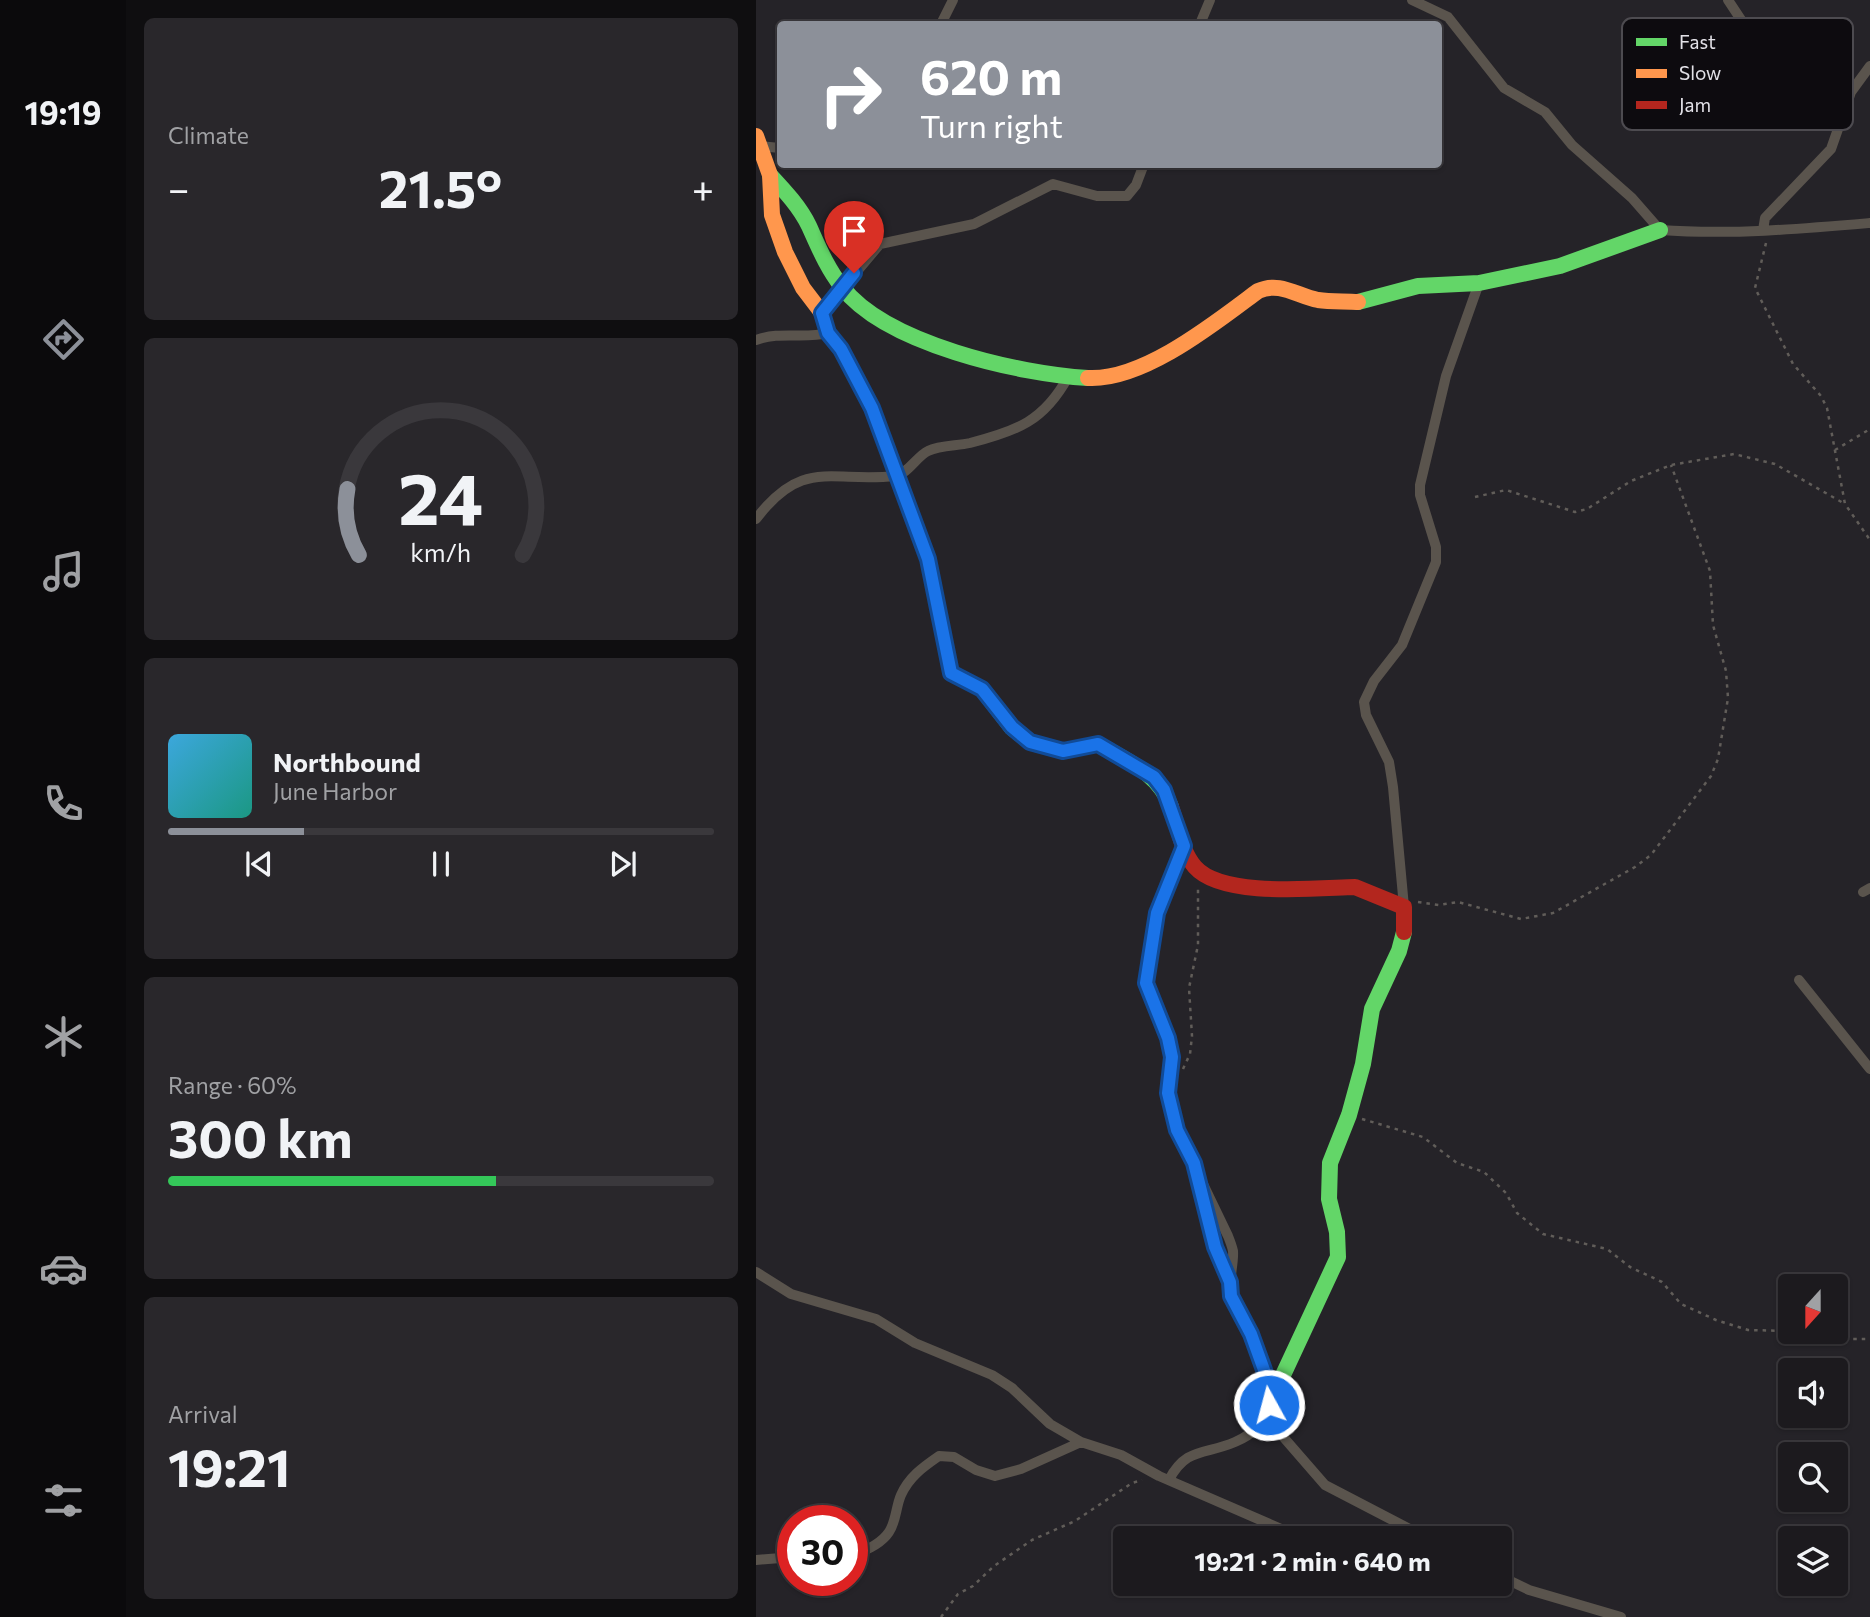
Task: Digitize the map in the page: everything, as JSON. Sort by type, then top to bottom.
[{"type":"street","points":[[942,21],[953,0]]},
{"type":"street","points":[[1201,21],[1210,0]]},
{"type":"street","points":[[1412,0],[1448,17],[1504,88],[1545,112],[1572,145],[1632,198],[1660,230]]},
{"type":"street","points":[[1728,0],[1740,18]]},
{"type":"street","points":[[1853,88],[1870,66]]},
{"type":"street","points":[[1763,230],[1765,218],[1831,149],[1837,130]]},
{"type":"street","points":[[758,141],[777,147]]},
{"type":"street","points":[[758,141],[770,175],[772,215],[785,252],[803,288],[822,313],[828,333],[841,349],[872,408],[898,476],[928,559],[951,673],[982,689],[1012,727],[1030,742],[1063,751],[1098,744],[1154,777],[1164,790],[1184,846],[1198,872],[1222,883],[1264,890],[1355,887],[1404,903]]},
{"type":"street","points":[[822,313],[880,244],[974,224],[1053,184],[1097,196],[1127,196],[1136,185],[1142,168]]},
{"type":"street","points":[[770,175],[786,192],[808,224],[820,255],[842,288],[858,305],[885,324],[941,347],[997,365],[1068,377],[1102,379],[1128,373],[1197,336],[1267,287],[1287,289],[1317,300],[1363,302],[1418,286],[1479,283],[1560,266],[1660,230],[1709,233],[1779,231],[1870,223]]},
{"type":"street","points":[[1164,1478],[1189,1456],[1236,1442],[1251,1433],[1267,1410],[1338,1257],[1337,1232],[1329,1199],[1330,1163],[1349,1115],[1363,1064],[1372,1009],[1404,933],[1394,787],[1389,762],[1366,715],[1364,702],[1374,681],[1402,645],[1436,562],[1436,547],[1420,495],[1420,485],[1446,376],[1479,283]]},
{"type":"street","points":[[756,340],[780,334],[813,337],[828,333]]},
{"type":"street","points":[[756,519],[765,506],[797,480],[812,477],[898,476],[929,451],[970,443],[1032,421],[1056,400],[1068,377]]},
{"type":"street","points":[[1184,846],[1157,913],[1146,983],[1168,1038],[1172,1057],[1168,1093],[1177,1130],[1228,1236],[1233,1252],[1231,1296],[1251,1334],[1268,1381],[1267,1410],[1325,1485],[1405,1526]]},
{"type":"street","points":[[1799,980],[1870,1069]]},
{"type":"street","points":[[756,1272],[791,1293],[876,1319],[915,1343],[992,1375],[1012,1388],[1050,1424],[1081,1442],[1121,1455],[1164,1478],[1274,1526]]},
{"type":"street","points":[[868,1550],[889,1532],[901,1495],[909,1482],[918,1471],[939,1455],[954,1457],[976,1471],[995,1476],[1021,1469],[1081,1442]]},
{"type":"street","points":[[756,1560],[777,1558]]},
{"type":"street","points":[[1512,1582],[1529,1590],[1621,1617]]},
{"type":"path","points":[[1779,231],[1766,243],[1755,288],[1793,364],[1821,396],[1827,408],[1845,504],[1870,540]]},
{"type":"path","points":[[1835,450],[1870,429]]},
{"type":"path","points":[[1475,497],[1506,490],[1575,512],[1587,509],[1631,481],[1671,465],[1734,454],[1774,464],[1845,504]]},
{"type":"path","points":[[1404,903],[1439,905],[1458,901],[1521,919],[1553,913],[1635,867],[1651,855],[1711,776],[1718,759],[1728,698],[1726,671],[1713,625],[1710,571],[1671,465]]},
{"type":"path","points":[[1168,1093],[1184,1069],[1190,1054],[1192,1036],[1189,988],[1198,945],[1198,872]]},
{"type":"path","points":[[1349,1115],[1423,1137],[1457,1163],[1484,1172],[1506,1193],[1517,1213],[1543,1234],[1607,1249],[1630,1267],[1662,1282],[1681,1304],[1716,1320],[1748,1330],[1778,1331]]},
{"type":"path","points":[[1848,1339],[1870,1339]]},
{"type":"path","points":[[941,1617],[958,1594],[973,1586],[994,1566],[1032,1540],[1075,1521],[1132,1483],[1164,1478]]},
{"type":"traffic: fast","points":[[770,175],[801,212],[842,287],[862,307],[889,325],[921,340],[991,362],[1088,378]]},
{"type":"traffic: fast","points":[[1358,302],[1418,286],[1479,283],[1560,266],[1660,230]]},
{"type":"traffic: fast","points":[[896,472],[928,559],[951,673],[982,689],[1012,728],[1030,742],[1063,751],[1098,744],[1141,769],[1159,785],[1171,807]]},
{"type":"traffic: fast","points":[[1269,1405],[1338,1257],[1337,1232],[1329,1199],[1330,1163],[1349,1115],[1363,1064],[1372,1009],[1399,951],[1404,932]]},
{"type":"traffic: slow","points":[[756,136],[770,175],[772,215],[785,252],[803,288],[822,313],[828,333],[841,349],[872,408],[896,472]]},
{"type":"traffic: slow","points":[[1088,378],[1132,370],[1155,360],[1178,348],[1266,288],[1281,288],[1318,300],[1358,302]]},
{"type":"traffic: jam","points":[[1171,807],[1186,854],[1195,867],[1208,877],[1226,883],[1271,889],[1355,887],[1404,907],[1404,932]]},
{"type":"route","points":[[854,273],[822,313],[828,333],[841,349],[872,408],[928,559],[951,673],[982,689],[1012,727],[1030,742],[1063,751],[1098,744],[1154,777],[1164,790],[1184,846],[1157,913],[1146,983],[1168,1038],[1172,1057],[1168,1093],[1177,1130],[1194,1163],[1215,1247],[1230,1282],[1231,1296],[1251,1334],[1268,1381],[1269,1405]]}]
